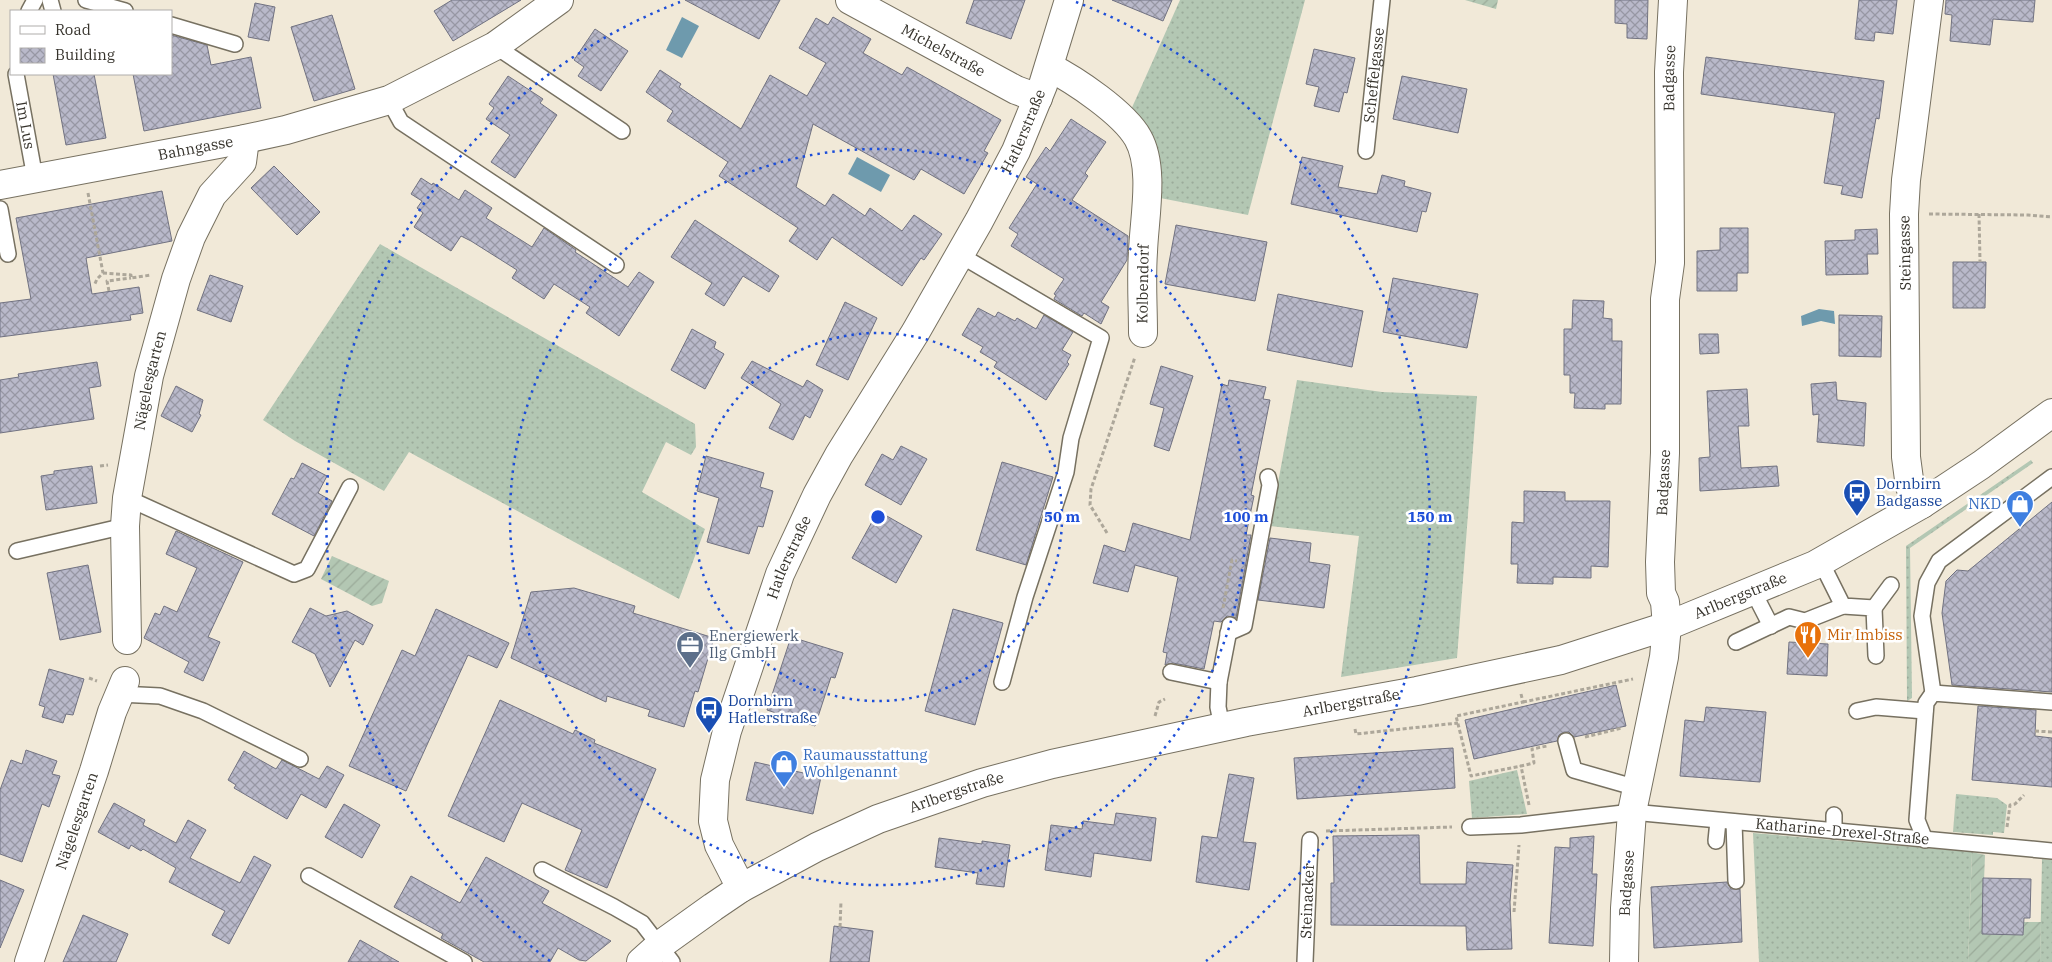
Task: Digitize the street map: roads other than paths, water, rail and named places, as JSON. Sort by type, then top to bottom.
[{"type":"street","name":"Bahngasse","points":[[0,185],[245,139],[286,130],[389,100],[495,46],[559,0]]},
{"type":"street","name":"Michelstraße","points":[[850,0],[1016,90],[1038,98]]},
{"type":"street","name":"Hatlerstraße","points":[[741,888],[718,845],[713,821],[715,780],[727,731],[780,574],[823,484],[857,425],[915,333],[1016,151],[1049,67],[1069,0]]},
{"type":"street","name":"Badgasse","points":[[1624,962],[1625,908],[1635,800],[1664,657],[1667,626],[1665,602],[1661,593],[1660,562],[1665,453],[1665,299],[1670,263],[1669,72],[1673,0]]},
{"type":"street","name":"Steingasse","points":[[1922,504],[1910,487],[1906,457],[1904,214],[1906,180],[1929,0]]},
{"type":"street","name":"Kolbendorf","points":[[1049,67],[1087,90],[1118,116],[1138,139],[1146,163],[1148,192],[1143,252],[1143,333]]},
{"type":"street","name":"Nägelesgarten","points":[[127,640],[125,526],[127,498],[149,376],[176,279],[200,215],[212,195],[242,162],[245,139]]},
{"type":"street","name":"Arlbergstraße","points":[[658,956],[741,888],[817,847],[878,820],[1004,776],[1222,727],[1417,691],[1560,660],[1667,626],[1821,562],[1922,504],[1981,465],[2052,413]]},
{"type":"street","name":"Nägelesgarten","points":[[29,962],[122,687]]},
{"type":"lane","points":[[86,0],[121,10]]},
{"type":"lane","name":"Scheffelgasse","points":[[1366,151],[1382,0]]},
{"type":"lane","points":[[172,25],[235,44]]},
{"type":"lane","points":[[495,46],[622,131]]},
{"type":"lane","name":"Im Lus","points":[[16,75],[35,178]]},
{"type":"lane","points":[[389,100],[401,122],[616,265]]},
{"type":"lane","points":[[0,209],[8,254]]},
{"type":"lane","points":[[960,255],[1101,338],[1071,438],[1066,472],[1025,597],[1002,682]]},
{"type":"lane","points":[[1222,727],[1218,707],[1219,682],[1229,628],[1244,626],[1270,485],[1268,477]]},
{"type":"lane","points":[[1925,840],[1917,820],[1925,711],[1926,704],[1933,693],[1922,616],[1927,583],[1939,561],[2052,477]]},
{"type":"lane","points":[[127,498],[294,574],[307,569],[350,487]]},
{"type":"lane","points":[[17,551],[125,526]]},
{"type":"lane","points":[[1821,562],[1843,606]]},
{"type":"lane","points":[[1876,656],[1874,608],[1891,585]]},
{"type":"lane","points":[[1752,591],[1770,626]]},
{"type":"lane","points":[[1736,642],[1789,618],[1805,621],[1843,606],[1874,608]]},
{"type":"lane","points":[[1171,672],[1219,682]]},
{"type":"lane","points":[[122,687],[160,696],[203,711],[300,759]]},
{"type":"lane","points":[[1933,693],[2052,702]]},
{"type":"lane","points":[[1857,711],[1876,707],[1925,711]]},
{"type":"lane","points":[[1566,742],[1574,770],[1635,800]]},
{"type":"lane","points":[[1470,827],[1526,824],[1635,800]]},
{"type":"lane","name":"Katharine-Drexel-Straße","points":[[1635,800],[1718,821],[2052,851]]},
{"type":"lane","points":[[1834,815],[1834,831]]},
{"type":"lane","points":[[1716,841],[1718,821]]},
{"type":"lane","points":[[1734,822],[1736,881]]},
{"type":"lane","name":"Steinacker","points":[[1305,962],[1310,840]]},
{"type":"lane","points":[[542,870],[642,923],[658,956]]},
{"type":"lane","points":[[309,876],[464,962]]},
{"type":"water","points":[[682,17],[699,26],[682,58],[666,50]]},
{"type":"water","points":[[857,157],[890,175],[881,192],[848,174]]},
{"type":"water","points":[[1819,309],[1834,311],[1835,324],[1821,321],[1802,326],[1801,316]]},
{"type":"place","name":"Dornbirn Badgasse","points":[[1857,517]]},
{"type":"place","name":"NKD","points":[[2020,528]]},
{"type":"place","name":"Mir Imbiss","points":[[1808,659]]},
{"type":"place","name":"Energiewerk Ilg GmbH","points":[[690,669]]},
{"type":"place","name":"Dornbirn Hatlerstraße","points":[[709,734]]},
{"type":"place","name":"Raumausstattung Wohlgenannt","points":[[784,788]]}]
